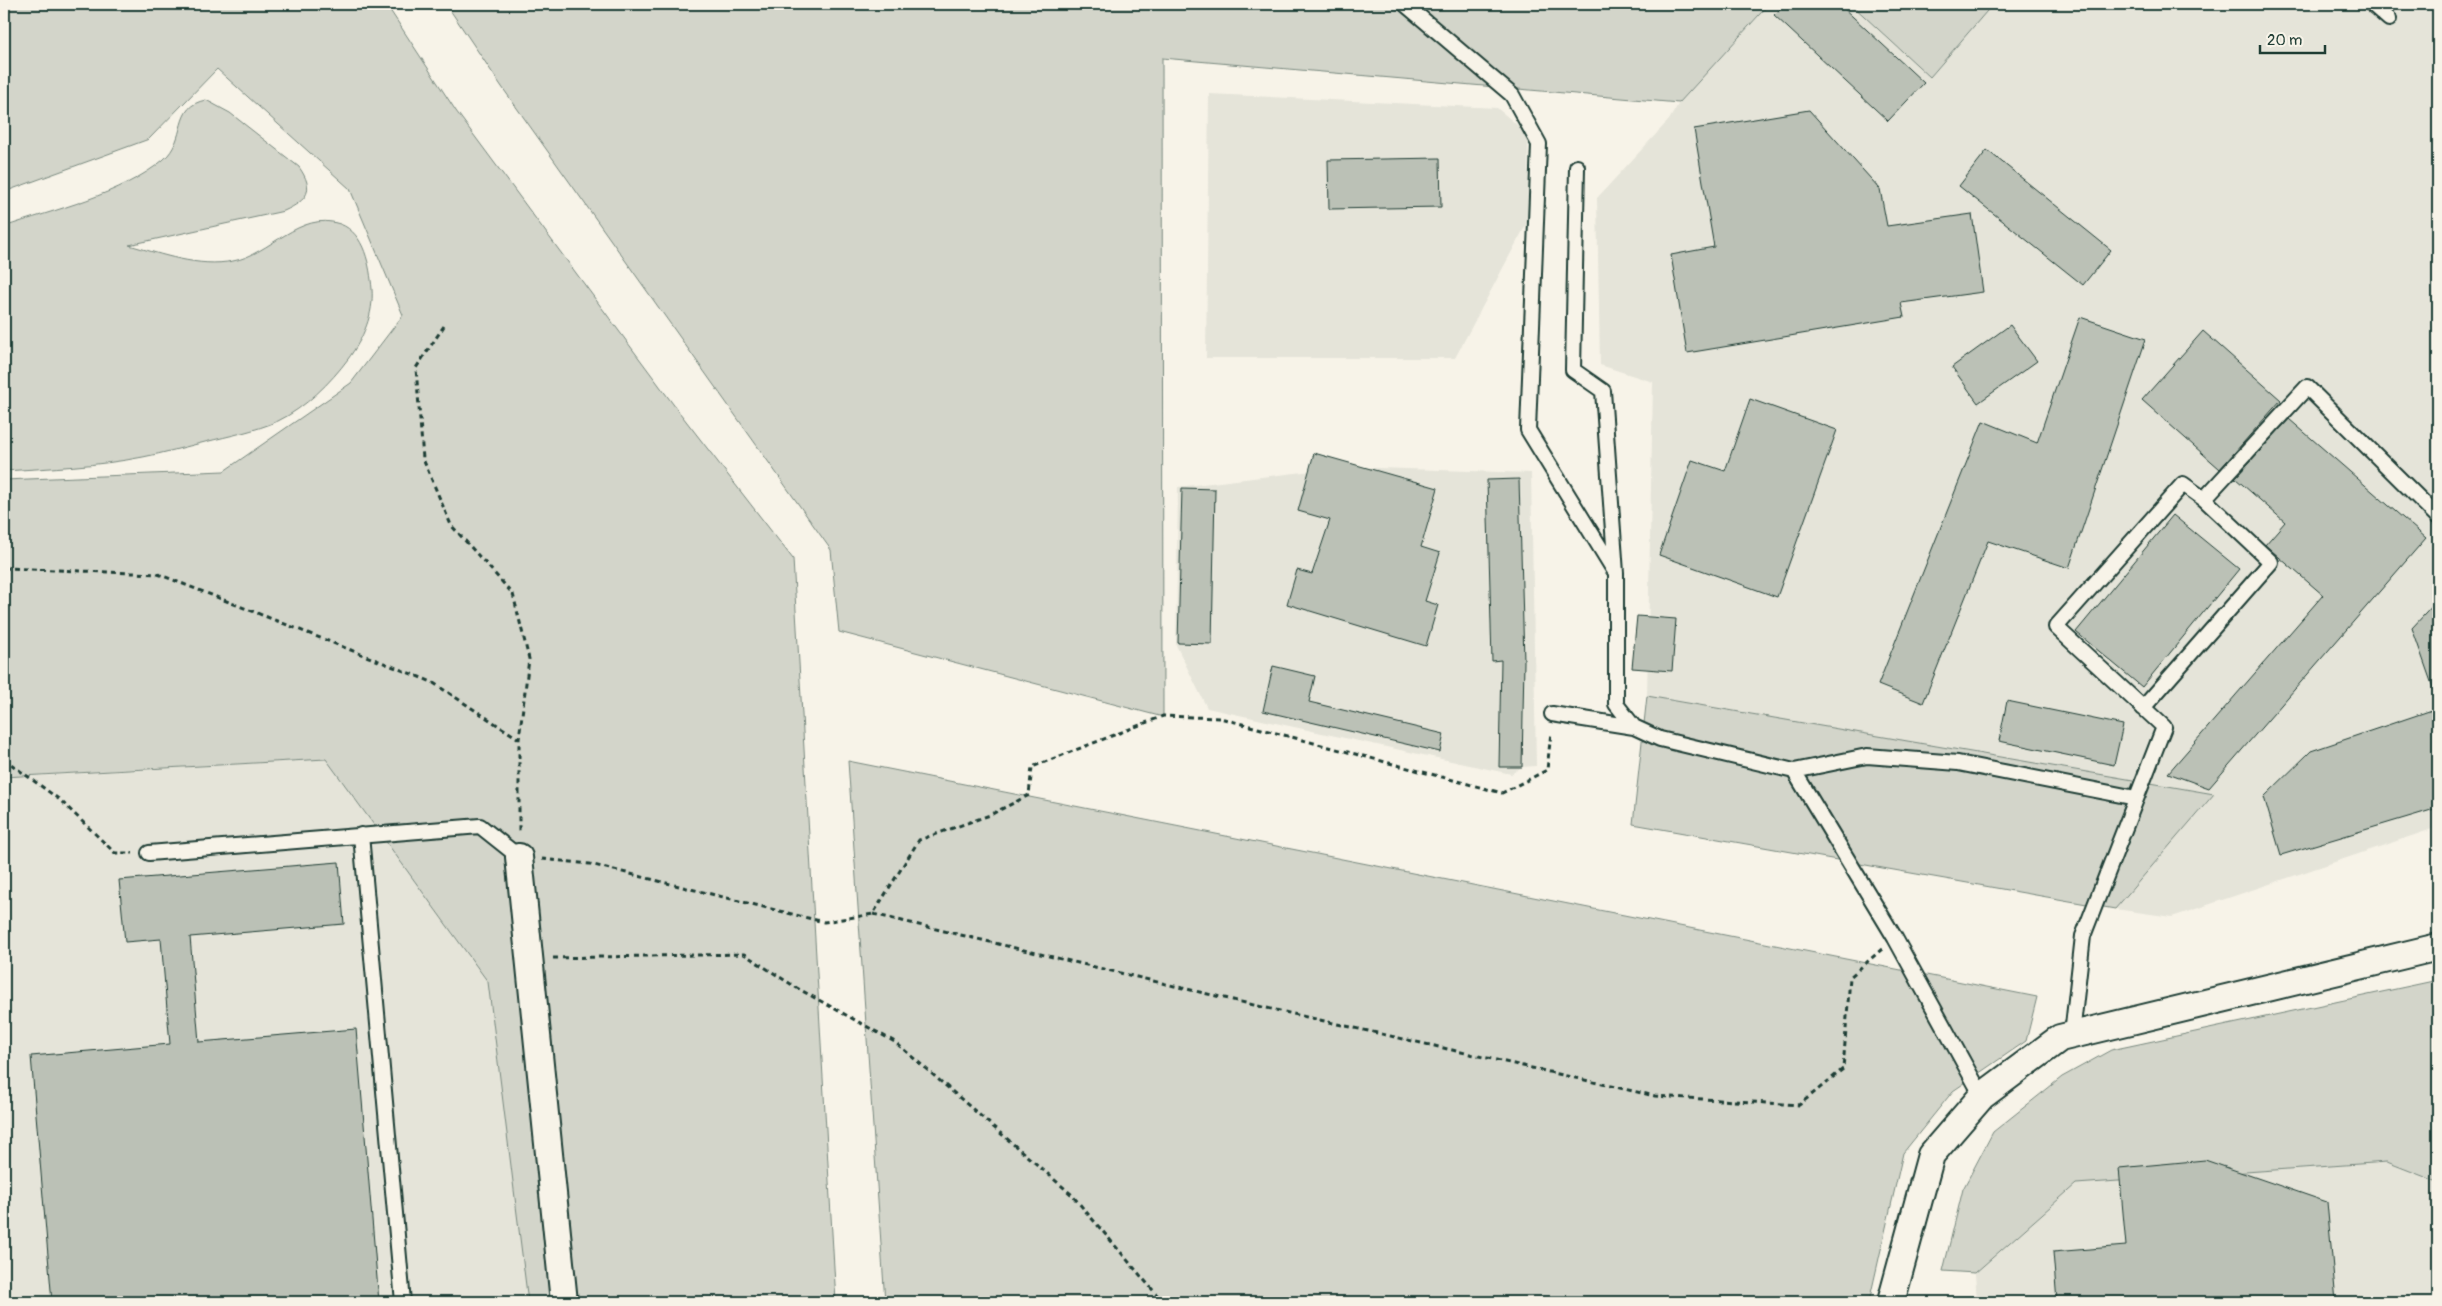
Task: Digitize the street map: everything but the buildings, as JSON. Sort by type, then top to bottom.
[{"type":"street","points":[[519,857],[564,1302]]},
{"type":"street","points":[[1891,1302],[1931,1154],[1982,1096],[2060,1038],[2438,947]]},
{"type":"lane","points":[[2372,4],[2389,18]]},
{"type":"lane","points":[[1406,5],[1512,95],[1539,144],[1528,430],[1616,573]]},
{"type":"lane","points":[[1577,167],[1572,370],[1603,391],[1616,573],[1616,704],[1634,727]]},
{"type":"lane","points":[[2204,499],[2306,388],[2438,517]]},
{"type":"lane","points":[[2072,1035],[2083,936],[2164,727],[2143,708],[2056,627],[2183,484],[2204,499],[2271,562],[2143,708]]},
{"type":"lane","points":[[1552,714],[1634,727],[1660,740],[1794,771],[1867,756],[1958,763],[2136,798]]},
{"type":"lane","points":[[1794,771],[1895,938],[1982,1096]]},
{"type":"lane","points":[[149,853],[480,826],[519,857]]},
{"type":"lane","points":[[361,835],[403,1302]]},
{"type":"path","points":[[444,326],[416,368],[423,459],[451,525],[513,594],[529,659],[520,739],[519,857],[590,864],[824,922],[873,914],[1258,1006],[1655,1096],[1799,1105],[1843,1069],[1850,977],[1895,938]]},
{"type":"path","points":[[4,568],[158,574],[432,682],[520,739]]},
{"type":"path","points":[[873,914],[919,840],[990,814],[1029,795],[1032,767],[1163,716],[1220,718],[1502,793],[1547,770],[1552,714]]},
{"type":"path","points":[[4,759],[60,800],[115,853],[149,853]]},
{"type":"path","points":[[530,959],[744,954],[797,988],[895,1042],[1071,1194],[1163,1302]]},
{"type":"shaded area","points":[[4,4],[386,4],[456,111],[676,408],[793,559],[836,1302],[528,1302],[488,982],[326,759],[4,777],[4,480],[224,471],[351,383],[403,315],[350,189],[217,69],[149,139],[4,192]]},
{"type":"shaded area","points":[[446,4],[1769,4],[1679,103],[1162,58],[1163,717],[839,632],[831,550],[502,87]]},
{"type":"shaded area","points":[[1769,4],[1851,4],[1930,77],[1993,4],[2438,4],[2438,827],[2172,917],[2115,909],[2213,794],[1647,696],[1653,382],[1600,365],[1597,198],[1669,120],[1679,103]]},
{"type":"shaded area","points":[[1851,4],[1993,4],[1930,77]]},
{"type":"shaded area","points":[[1209,94],[1497,108],[1528,134],[1528,221],[1455,358],[1206,358]]},
{"type":"shaded area","points":[[206,100],[230,113],[299,167],[308,188],[304,198],[284,211],[129,245],[180,259],[220,263],[246,257],[298,228],[311,223],[325,221],[340,224],[348,228],[355,235],[361,243],[368,261],[372,298],[369,317],[363,335],[341,368],[317,394],[288,416],[269,425],[167,452],[109,463],[4,471],[4,227],[108,192],[147,172],[171,152],[188,109],[195,103]]},
{"type":"shaded area","points":[[1345,467],[1531,473],[1536,766],[1522,767],[1511,774],[1207,708],[1176,645],[1178,487]]},
{"type":"shaded area","points":[[1647,696],[2214,794],[2115,909],[1633,824]]},
{"type":"shaded area","points":[[326,759],[488,982],[528,1302],[4,1302],[4,778]]},
{"type":"shaded area","points":[[848,761],[2037,997],[2026,1041],[1953,1091],[1903,1153],[1869,1302],[885,1302]]},
{"type":"shaded area","points":[[2438,980],[2438,1182],[2387,1162],[2076,1184],[1975,1273],[1943,1271],[1963,1189],[1993,1132],[2062,1077],[2111,1050]]},
{"type":"shaded area","points":[[2387,1162],[2438,1182],[2438,1302],[1977,1302],[1975,1273],[2076,1184]]}]
